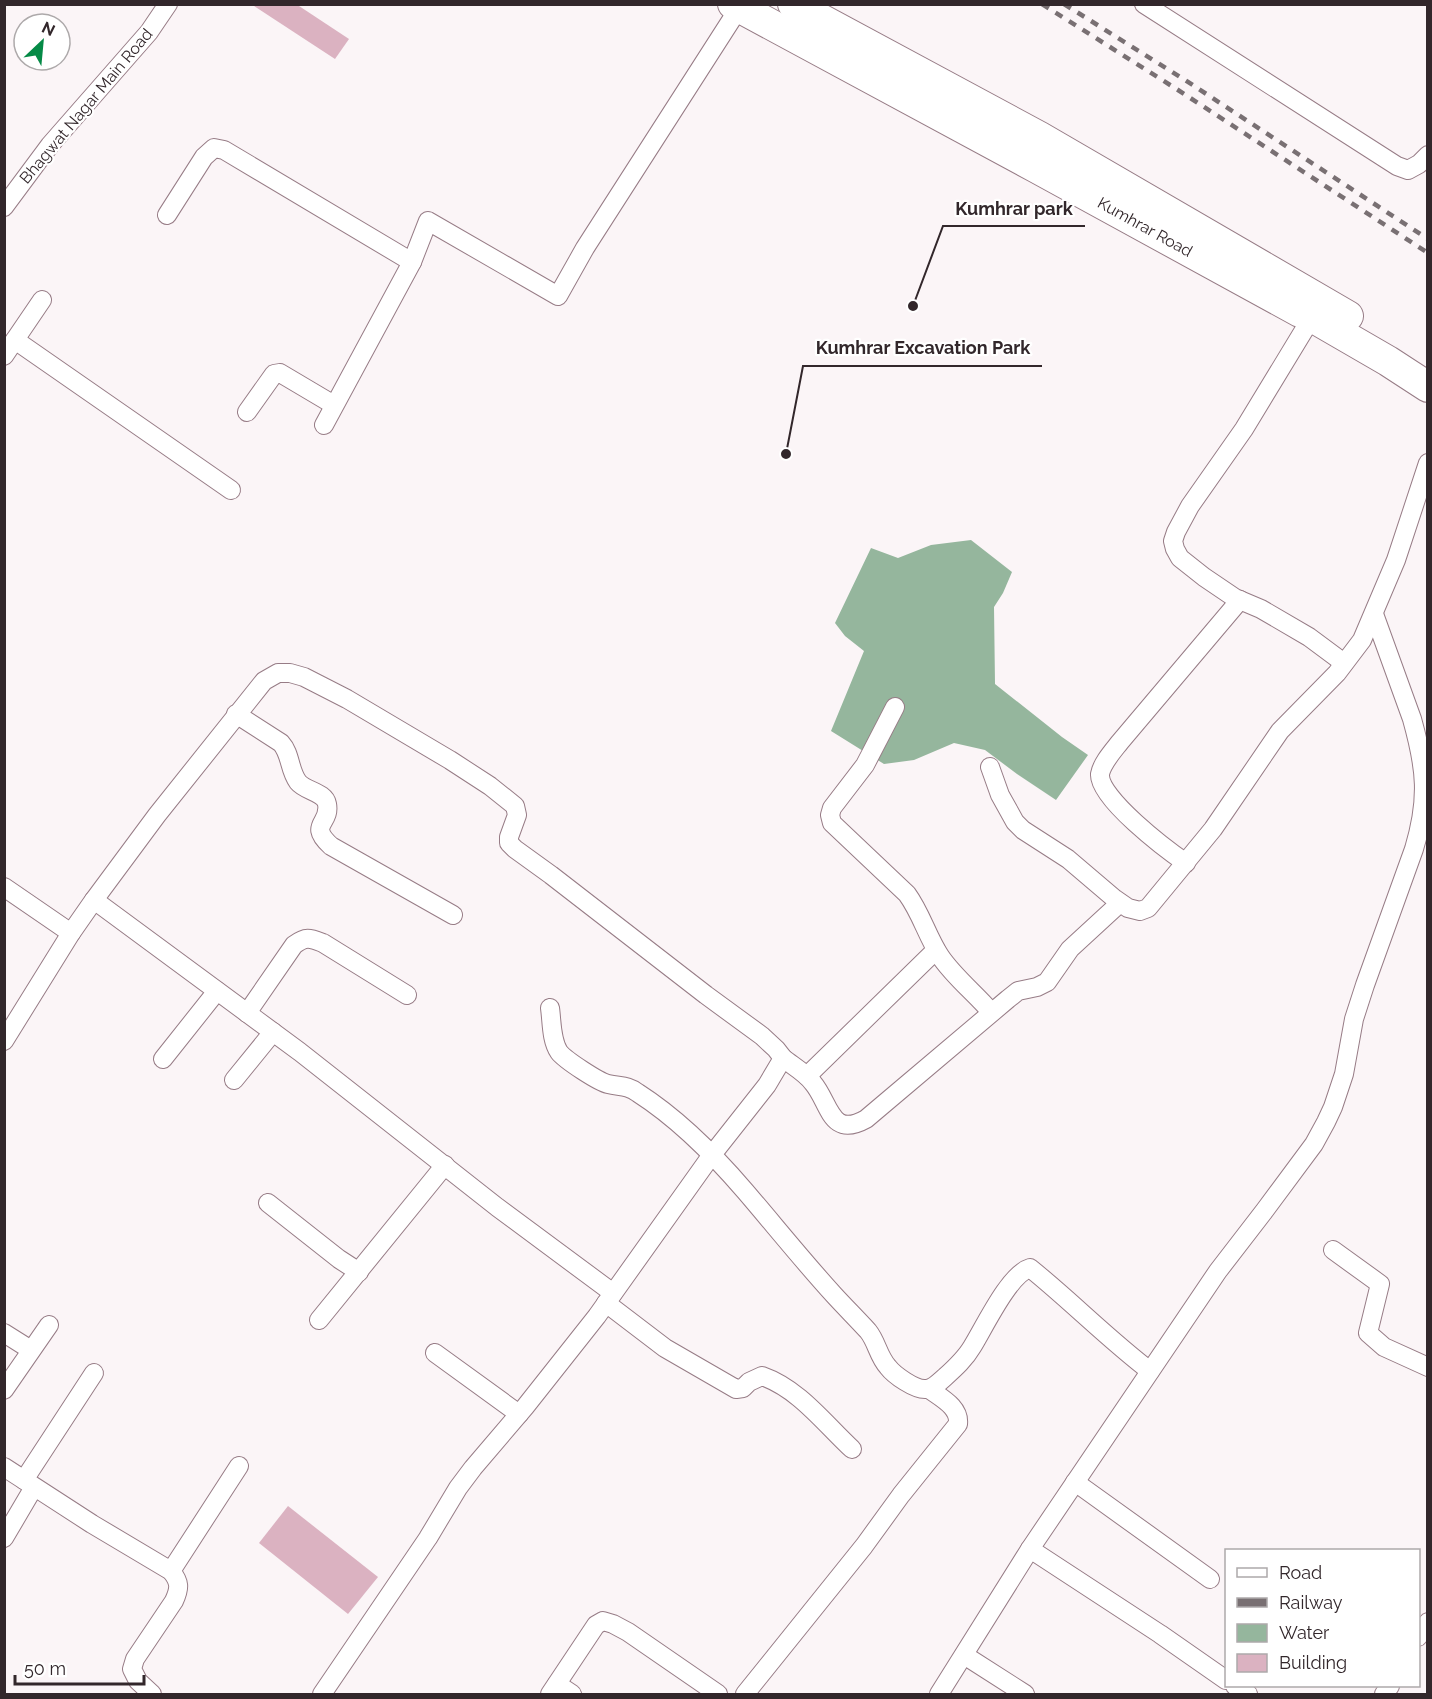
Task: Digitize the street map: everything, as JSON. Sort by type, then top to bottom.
[{"type":"highway","name":"Kumhrar Road","points":[[793,4],[823,36],[870,79],[1300,312],[1312,316],[1428,387]]},
{"type":"highway","name":"Kumhrar Road","points":[[736,6],[823,36],[1041,137],[1301,287],[1428,364]]},
{"type":"street","name":"Bhagwat Nagar Main Road","points":[[4,207],[50,145],[149,32],[168,4]]},
{"type":"street","points":[[1144,4],[1397,166],[1408,170],[1428,155]]},
{"type":"street","points":[[324,425],[412,262],[428,221],[558,296],[585,248],[736,6]]},
{"type":"street","points":[[167,215],[204,157],[214,148],[224,150],[412,262]]},
{"type":"street","points":[[4,356],[42,300]]},
{"type":"street","points":[[1312,316],[1245,429],[1190,506],[1173,541],[1180,558],[1212,582],[1240,600],[1262,609],[1310,637],[1344,663]]},
{"type":"street","points":[[15,340],[231,490]]},
{"type":"street","points":[[247,412],[274,374],[280,373],[334,405]]},
{"type":"street","points":[[990,767],[1000,795],[1015,822],[1023,830],[1068,859],[1128,908],[1140,911],[1148,908],[1219,821],[1280,731],[1344,663],[1362,640],[1396,560],[1428,463]]},
{"type":"street","points":[[1186,863],[1164,848],[1119,807],[1107,794],[1101,783],[1100,774],[1104,764],[1120,742],[1240,600]]},
{"type":"street","points":[[939,1695],[1030,1549],[1218,1271],[1314,1144],[1333,1107],[1344,1074],[1358,1008],[1420,828],[1423,806],[1424,771],[1420,720],[1374,614]]},
{"type":"street","points":[[4,1041],[71,933],[157,815],[264,681],[278,673],[290,673],[304,677],[347,699],[490,786],[515,806],[517,815],[509,837],[515,849],[762,1036],[783,1058],[807,1076],[819,1091],[832,1118],[843,1124],[855,1125],[866,1119],[991,1012],[1018,992],[1047,982],[1070,949],[1120,903]]},
{"type":"street","points":[[895,707],[865,765],[832,808],[830,815],[832,823],[907,894],[948,968],[991,1012]]},
{"type":"street","points":[[236,714],[281,743],[286,749],[298,782],[324,797],[328,805],[321,826],[320,834],[323,839],[339,852],[453,915]]},
{"type":"street","points":[[4,887],[71,933]]},
{"type":"street","points":[[94,900],[273,1032],[445,1166],[609,1298],[665,1348],[736,1389],[743,1388],[749,1382],[762,1376],[782,1384],[852,1449]]},
{"type":"street","points":[[247,1013],[294,945],[302,939],[311,938],[323,943],[407,995]]},
{"type":"street","points":[[807,1076],[936,950]]},
{"type":"street","points":[[163,1059],[217,991]]},
{"type":"street","points":[[550,1008],[555,1043],[560,1053],[600,1081],[628,1087],[638,1092],[711,1156],[870,1334],[880,1357],[899,1377],[920,1389],[929,1389],[938,1383],[961,1362],[1017,1276],[1023,1270],[1030,1268],[1150,1371]]},
{"type":"street","points":[[234,1080],[273,1032]]},
{"type":"street","points":[[322,1695],[423,1545],[458,1488],[609,1298],[711,1156],[767,1085],[783,1058]]},
{"type":"street","points":[[319,1320],[445,1166]]},
{"type":"street","points":[[268,1203],[359,1272]]},
{"type":"street","points":[[1333,1250],[1380,1284],[1368,1334],[1384,1347],[1428,1367]]},
{"type":"street","points":[[4,1390],[49,1325]]},
{"type":"street","points":[[4,1333],[32,1350]]},
{"type":"street","points":[[435,1353],[519,1414]]},
{"type":"street","points":[[4,1538],[29,1484],[94,1373]]},
{"type":"street","points":[[745,1695],[958,1424],[959,1417],[954,1409],[929,1389]]},
{"type":"street","points":[[171,1571],[239,1466]]},
{"type":"street","points":[[4,1467],[171,1571],[178,1580],[179,1590],[174,1601],[135,1659],[132,1669],[138,1681],[152,1695]]},
{"type":"street","points":[[1076,1482],[1209,1580]]},
{"type":"street","points":[[1030,1549],[1225,1679]]},
{"type":"street","points":[[572,1695],[554,1689],[596,1626],[603,1621],[628,1632],[718,1695]]},
{"type":"street","points":[[1420,1635],[1428,1622]]},
{"type":"street","points":[[964,1655],[1025,1695]]},
{"type":"water","points":[[971,540],[1012,572],[994,607],[995,684],[1088,755],[1056,800],[985,750],[954,743],[914,760],[884,764],[831,731],[864,651],[845,636],[835,623],[871,548],[898,558],[931,545]]},
{"type":"building","points":[[251,4],[296,4],[349,39],[335,59]]},
{"type":"building","points":[[288,1506],[378,1577],[348,1614],[259,1543]]},
{"type":"railway","points":[[1042,4],[1428,253]]},
{"type":"railway","points":[[1064,4],[1428,239]]},
{"type":"place","name":"Kumhrar park","points":[[913,306]]},
{"type":"place","name":"Kumhrar Excavation Park","points":[[786,454]]}]
